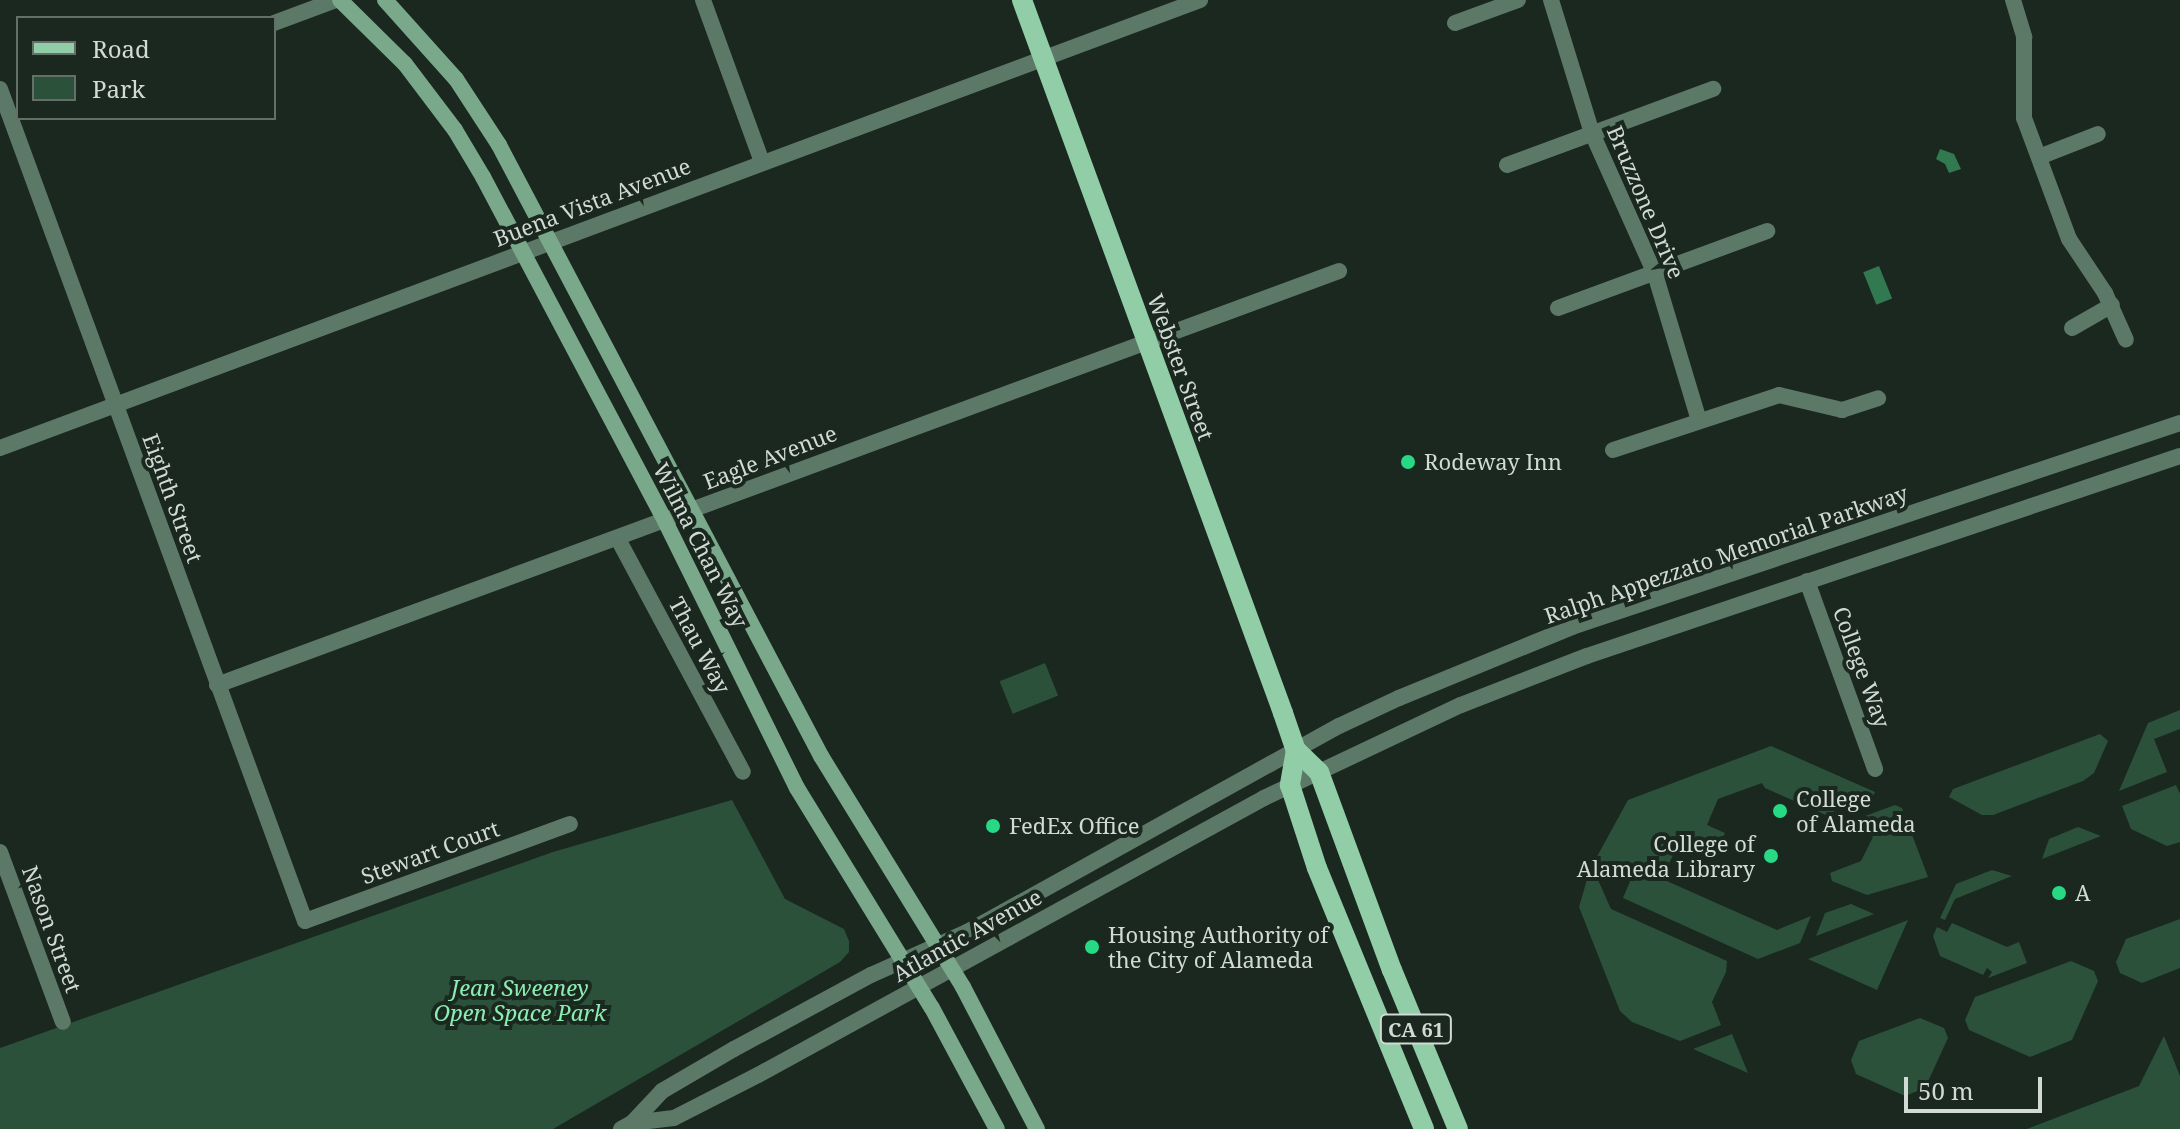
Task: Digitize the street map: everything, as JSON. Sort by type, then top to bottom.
[{"type":"main road","name":"Wilma Chan Way","points":[[338,0],[379,35],[431,96],[483,177],[665,521],[797,788],[919,986],[997,1129]]},
{"type":"main road","name":"Wilma Chan Way","points":[[385,0],[456,79],[499,145],[853,812],[952,968],[1037,1129]]},
{"type":"main road","name":"Webster Street","points":[[1022,0],[1296,750],[1319,772],[1392,970],[1458,1129]]},
{"type":"main road","name":"Webster Street","points":[[1296,750],[1290,785],[1317,868],[1424,1129]]},
{"type":"street","points":[[276,22],[338,0]]},
{"type":"street","points":[[703,0],[762,162]]},
{"type":"street","name":"Buena Vista Avenue","points":[[0,448],[1200,0]]},
{"type":"street","points":[[1455,23],[1518,0]]},
{"type":"street","name":"Bruzzone Drive","points":[[1551,0],[1592,133],[1655,274],[1699,421]]},
{"type":"street","points":[[2013,0],[2024,37],[2024,118],[2069,239],[2112,305],[2126,340]]},
{"type":"street","name":"Eighth Street","points":[[0,89],[305,921]]},
{"type":"street","points":[[1507,165],[1713,89]]},
{"type":"street","points":[[2039,157],[2098,134]]},
{"type":"street","points":[[1558,308],[1767,231]]},
{"type":"street","name":"Eagle Avenue","points":[[217,685],[1339,271]]},
{"type":"street","points":[[2072,328],[2112,305]]},
{"type":"street","points":[[1613,450],[1779,395],[1842,410],[1878,398]]},
{"type":"street","name":"Ralph Appezzato Memorial Parkway","points":[[1296,750],[1399,698],[1572,627],[2180,423]]},
{"type":"street","points":[[1319,772],[1461,705],[1587,656],[2180,456]]},
{"type":"street","name":"Thau Way","points":[[618,539],[743,772]]},
{"type":"street","name":"College Way","points":[[1807,581],[1875,769]]},
{"type":"street","name":"Atlantic Avenue","points":[[630,1127],[674,1084],[903,960],[938,945],[1296,750]]},
{"type":"street","name":"Atlantic Avenue","points":[[630,1127],[674,1118],[1319,772]]},
{"type":"street","name":"Stewart Court","points":[[305,921],[570,824]]},
{"type":"street","name":"Nason Street","points":[[0,852],[63,1022]]},
{"type":"green space","points":[[1045,663],[1058,695],[1013,714],[1000,681]]},
{"type":"green space","points":[[2180,710],[2180,729],[2154,739],[2167,772],[2119,791],[2148,723]]},
{"type":"green space","points":[[2100,734],[2108,741],[2094,773],[2083,781],[1993,815],[1982,815],[1949,797],[1953,789]]},
{"type":"green space","points":[[1771,746],[1875,792],[1872,798],[1833,812],[1830,817],[1765,788],[1762,783],[1718,799],[1707,825],[1725,833],[1718,847],[1703,840],[1675,851],[1662,878],[1669,882],[1777,930],[1811,916],[1800,943],[1758,959],[1623,898],[1631,879],[1594,862],[1628,800]]},
{"type":"green space","points":[[2176,785],[2180,794],[2180,842],[2167,846],[2131,829],[2122,806]]},
{"type":"green space","name":"Jean Sweeney Open Space Park","points":[[732,800],[785,899],[844,929],[849,952],[840,962],[553,1129],[0,1129],[0,1048],[553,852]]},
{"type":"green space","points":[[1895,805],[1902,808],[1928,877],[1867,895],[1832,881],[1830,873],[1861,861],[1873,837],[1848,825],[1849,822]]},
{"type":"green space","points":[[2078,827],[2101,836],[2042,859],[2049,839]]},
{"type":"green space","points":[[1992,870],[2012,876],[1955,899],[1945,920],[1940,918],[1956,884]]},
{"type":"green space","points":[[1588,876],[1598,880],[1611,909],[1727,961],[1726,972],[1712,1002],[1721,1025],[1680,1041],[1632,1022],[1620,1011],[1579,907]]},
{"type":"green space","points":[[1851,904],[1874,914],[1816,936],[1825,913]]},
{"type":"green space","points":[[2180,919],[2180,968],[2142,983],[2120,973],[2116,962],[2126,939]]},
{"type":"green space","points":[[1908,920],[1877,990],[1808,959]]},
{"type":"green space","points":[[1952,923],[2007,947],[2019,942],[2027,963],[1988,978],[1992,972],[1987,968],[1983,975],[1940,956],[1933,936],[1937,927],[1947,932]]},
{"type":"green space","points":[[2071,961],[2094,971],[2098,981],[2072,1040],[2030,1057],[1969,1030],[1965,1020],[1975,997]]},
{"type":"green space","points":[[1920,1018],[1944,1028],[1948,1038],[1925,1088],[1905,1096],[1856,1074],[1851,1060],[1859,1041]]},
{"type":"green space","points":[[1732,1034],[1748,1073],[1693,1049]]},
{"type":"green space","points":[[2164,1036],[2180,1076],[2180,1129],[2027,1129],[2139,1086]]},
{"type":"shaded area","points":[[1940,149],[1954,154],[1961,169],[1949,173],[1945,164],[1936,159]]},
{"type":"shaded area","points":[[1879,266],[1892,298],[1876,305],[1863,272]]},
{"type":"place","name":"Rodeway Inn","points":[[1408,462]]},
{"type":"place","name":"College of Alameda","points":[[1780,811]]},
{"type":"place","name":"FedEx Office","points":[[993,826]]},
{"type":"place","name":"College of Alameda Library","points":[[1771,856]]},
{"type":"place","name":"A","points":[[2059,893]]},
{"type":"place","name":"Housing Authority of the City of Alameda","points":[[1092,947]]}]
